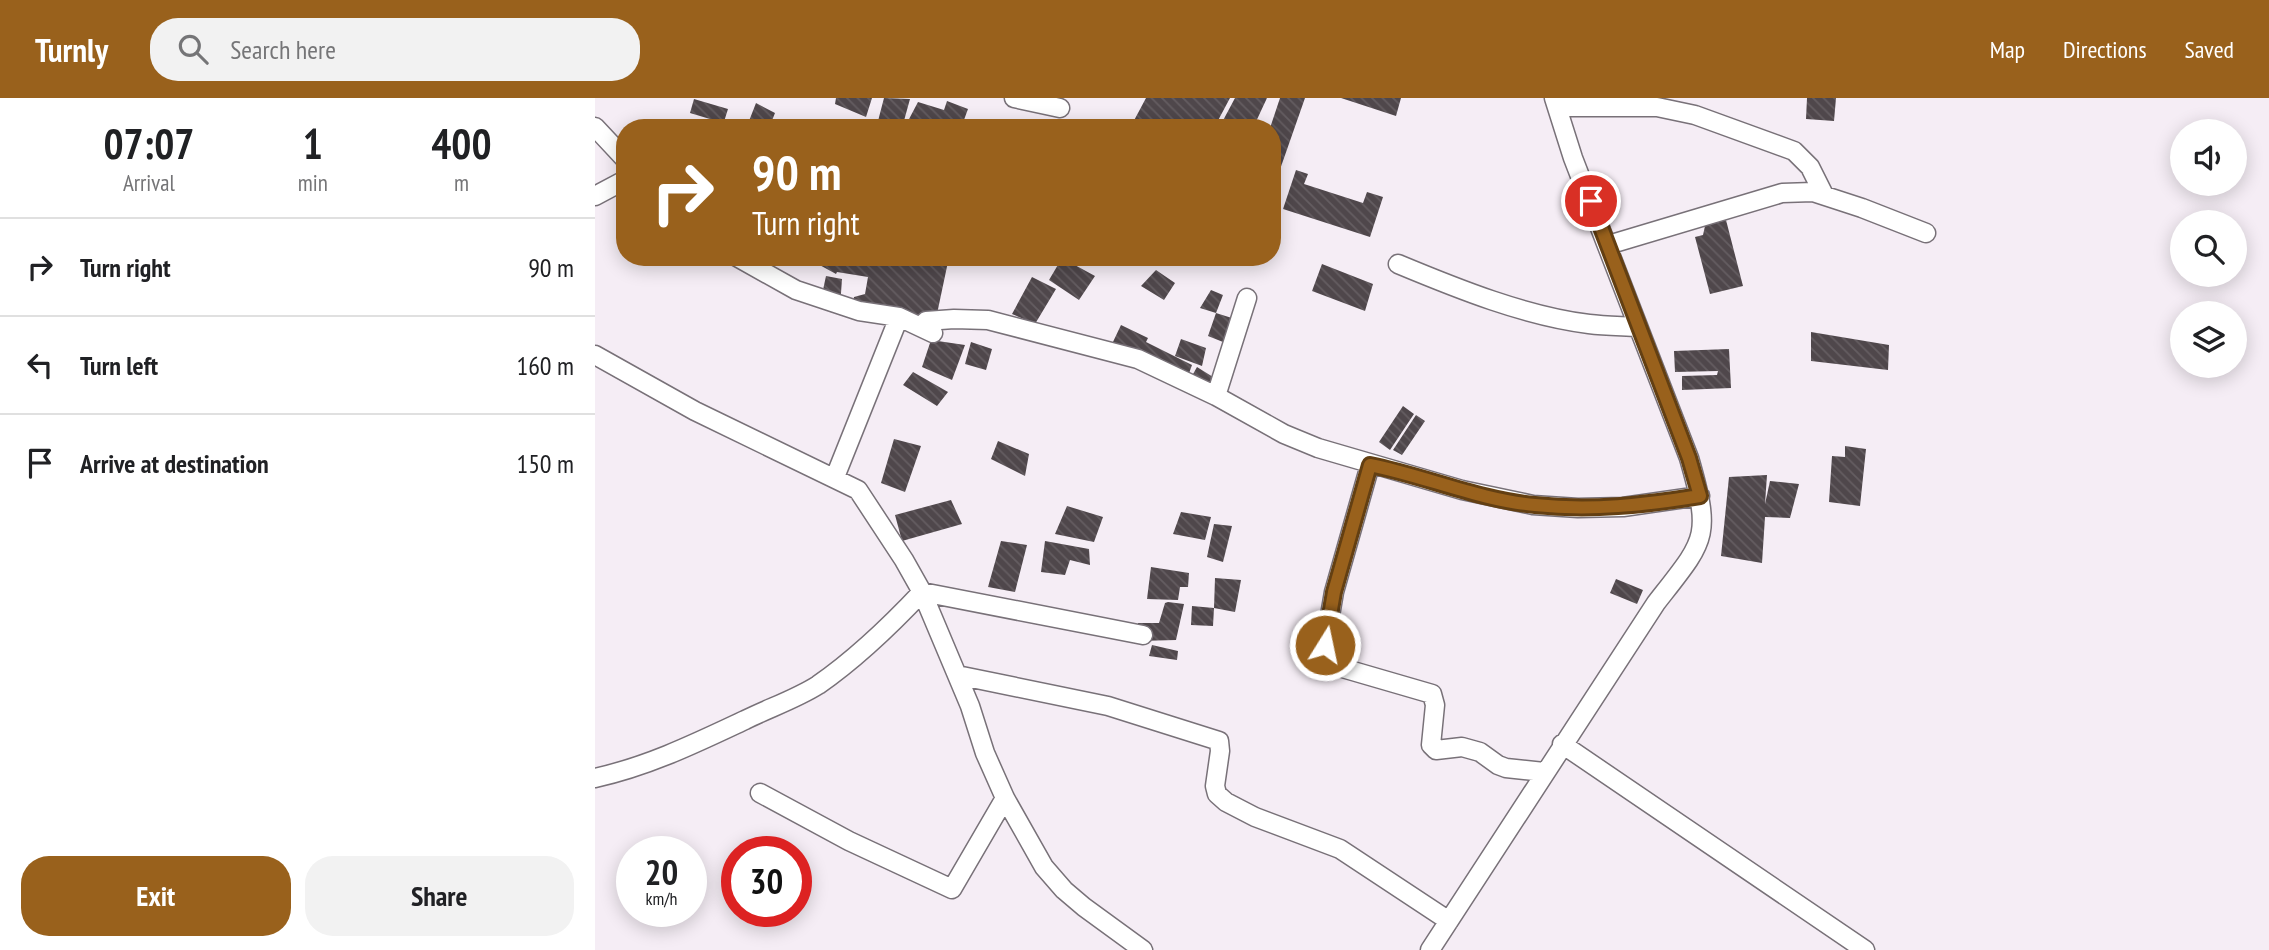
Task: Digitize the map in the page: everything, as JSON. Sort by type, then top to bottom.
[{"type":"street","points":[[1014,98],[1060,108]]},
{"type":"street","points":[[1430,950],[1562,744],[1656,603],[1689,561],[1700,542],[1704,525],[1700,496],[1689,458],[1573,158],[1555,103],[1657,107],[1707,119],[1794,151],[1810,167],[1824,195]]},
{"type":"street","points":[[595,127],[616,149]]},
{"type":"street","points":[[595,196],[616,185]]},
{"type":"street","points":[[1608,245],[1782,193],[1813,192],[1824,195],[1926,233]]},
{"type":"street","points":[[1398,264],[1512,306],[1589,324],[1638,327]]},
{"type":"street","points":[[753,266],[796,290],[859,311],[899,317],[933,333],[926,321],[988,320],[1138,359],[1216,396],[1284,434],[1318,448],[1462,490],[1533,505],[1623,507],[1700,496]]},
{"type":"street","points":[[1216,396],[1247,298]]},
{"type":"street","points":[[835,477],[899,317]]},
{"type":"street","points":[[595,355],[695,411],[858,490],[922,592],[957,675],[985,753],[1005,798],[1044,867],[1064,890],[1143,950]]},
{"type":"street","points":[[1370,465],[1334,592],[1325,645],[1326,657],[1339,667],[1432,694],[1435,705],[1431,745],[1436,750],[1462,747],[1481,752],[1497,765],[1506,768],[1544,772]]},
{"type":"street","points":[[922,592],[1143,635]]},
{"type":"street","points":[[595,778],[623,772],[666,757],[815,686],[890,625],[922,592]]},
{"type":"street","points":[[957,675],[1108,706],[1219,741],[1215,786],[1217,794],[1226,802],[1255,817],[1340,849],[1449,921]]},
{"type":"street","points":[[1562,744],[1865,950]]},
{"type":"street","points":[[760,793],[849,841],[952,888],[1005,798]]},
{"type":"building","points":[[836,98],[872,98],[866,117],[835,104]]},
{"type":"building","points":[[884,98],[910,99],[904,119],[879,119]]},
{"type":"building","points":[[1146,98],[1230,98],[1219,119],[1135,119]]},
{"type":"building","points":[[1235,98],[1267,98],[1257,119],[1224,119]]},
{"type":"building","points":[[1280,98],[1305,98],[1281,167],[1281,119],[1273,119]]},
{"type":"building","points":[[1341,98],[1401,98],[1396,116]]},
{"type":"building","points":[[1807,98],[1836,98],[1834,121],[1806,119]]},
{"type":"building","points":[[694,99],[728,109],[725,119],[710,119],[690,113]]},
{"type":"building","points":[[947,101],[968,109],[964,119],[909,119],[918,102],[944,110]]},
{"type":"building","points":[[756,103],[775,113],[773,119],[750,119]]},
{"type":"building","points":[[1296,170],[1308,174],[1304,184],[1363,203],[1367,192],[1383,197],[1370,237],[1283,209]]},
{"type":"building","points":[[1726,220],[1743,286],[1710,294],[1695,237],[1703,235],[1705,226]]},
{"type":"building","points":[[1322,264],[1373,284],[1365,311],[1312,291]]},
{"type":"building","points":[[821,266],[947,266],[933,333],[850,317],[854,297],[865,294],[868,277],[836,274]]},
{"type":"building","points":[[1057,266],[1077,266],[1095,276],[1079,300],[1049,280]]},
{"type":"building","points":[[1156,270],[1175,283],[1164,300],[1141,286]]},
{"type":"building","points":[[826,276],[842,279],[840,307],[820,304]]},
{"type":"building","points":[[1032,277],[1056,289],[1035,324],[1012,314]]},
{"type":"building","points":[[1211,290],[1223,295],[1216,313],[1200,308]]},
{"type":"building","points":[[1216,313],[1235,319],[1228,344],[1208,336]]},
{"type":"building","points":[[1121,325],[1148,338],[1146,342],[1192,365],[1187,379],[1112,344]]},
{"type":"building","points":[[1811,332],[1889,345],[1888,370],[1811,361]]},
{"type":"building","points":[[1181,339],[1206,348],[1202,366],[1175,356]]},
{"type":"building","points":[[931,340],[965,345],[952,380],[922,367]]},
{"type":"building","points":[[971,342],[992,349],[986,370],[965,364]]},
{"type":"building","points":[[1729,349],[1731,388],[1682,390],[1682,376],[1717,375],[1718,371],[1675,372],[1674,351]]},
{"type":"building","points":[[1197,367],[1213,377],[1206,391],[1188,383]]},
{"type":"building","points":[[913,372],[948,392],[937,406],[903,385]]},
{"type":"building","points":[[1403,406],[1414,414],[1390,450],[1379,442]]},
{"type":"building","points":[[1416,415],[1425,421],[1402,455],[1393,450]]},
{"type":"building","points":[[894,439],[921,446],[905,492],[881,483]]},
{"type":"building","points":[[998,441],[1029,454],[1025,476],[991,459]]},
{"type":"building","points":[[1845,446],[1866,449],[1860,506],[1829,502],[1832,456],[1845,457]]},
{"type":"building","points":[[1767,475],[1765,504],[1770,481],[1799,484],[1790,518],[1765,517],[1762,563],[1721,556],[1729,477]]},
{"type":"building","points":[[951,500],[962,524],[902,541],[895,515]]},
{"type":"building","points":[[1067,506],[1103,517],[1094,542],[1055,534]]},
{"type":"building","points":[[1181,512],[1211,517],[1205,540],[1173,534]]},
{"type":"building","points":[[1214,524],[1232,526],[1223,562],[1207,557]]},
{"type":"building","points":[[1001,541],[1027,545],[1015,592],[988,587]]},
{"type":"building","points":[[1045,541],[1089,549],[1090,565],[1070,560],[1065,575],[1041,572]]},
{"type":"building","points":[[1151,567],[1189,573],[1188,587],[1180,587],[1178,600],[1147,599]]},
{"type":"building","points":[[1215,578],[1241,580],[1235,612],[1214,608]]},
{"type":"building","points":[[1616,579],[1643,590],[1637,604],[1610,593]]},
{"type":"building","points":[[1165,603],[1184,604],[1176,640],[1138,641],[1138,623],[1159,623]]},
{"type":"building","points":[[1192,606],[1214,608],[1213,626],[1191,625]]},
{"type":"building","points":[[1152,645],[1178,651],[1177,660],[1149,656]]},
{"type":"route","points":[[1325,645],[1334,592],[1370,465],[1462,490],[1533,505],[1623,507],[1700,496],[1689,458],[1591,201]]}]
